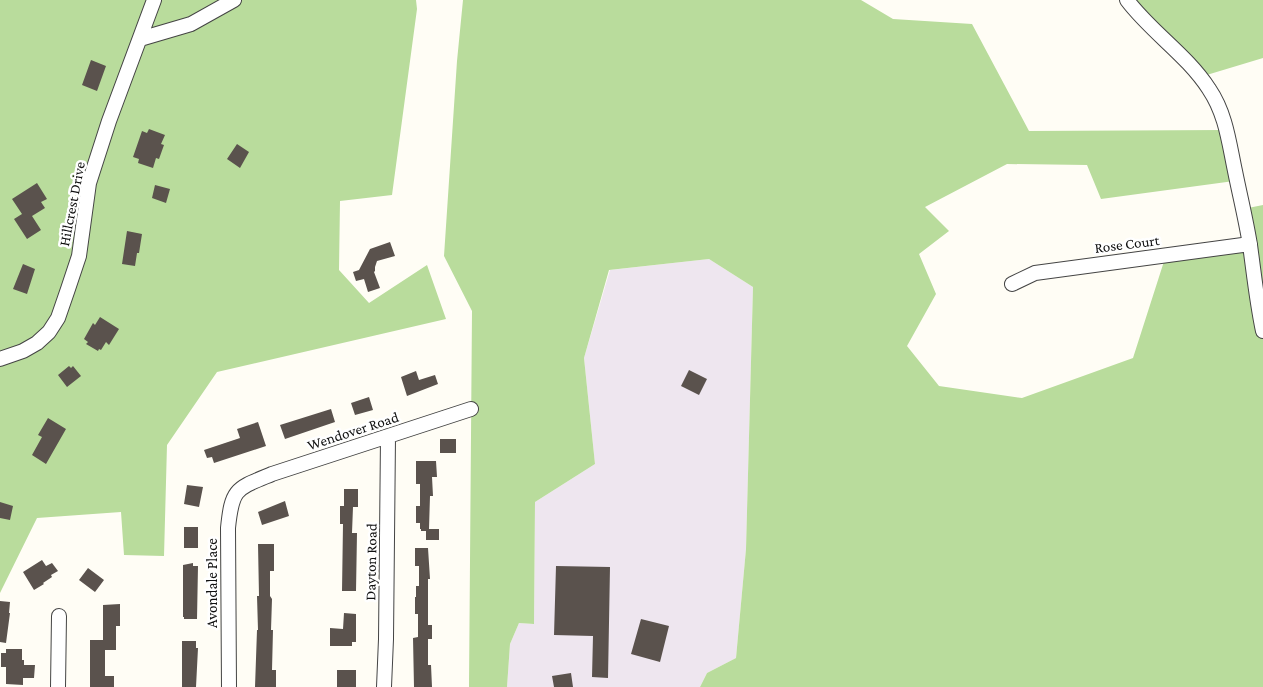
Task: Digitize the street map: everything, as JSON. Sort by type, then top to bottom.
[{"type":"street","name":"Hillcrest Drive","points":[[0,359],[23,352],[37,343],[49,332],[58,318],[79,256],[89,183],[109,121],[154,0]]},
{"type":"street","points":[[140,39],[191,24],[234,0]]},
{"type":"street","points":[[1127,0],[1196,72],[1210,89],[1220,109],[1227,130],[1250,244],[1263,332]]},
{"type":"street","name":"Rose Court","points":[[1012,284],[1035,273],[1250,244]]},
{"type":"street","name":"Wendover Road","points":[[245,485],[272,474],[471,409]]},
{"type":"street","name":"Dayton Road","points":[[384,687],[388,437]]},
{"type":"street","name":"Avondale Place","points":[[229,687],[228,528],[230,506],[236,493],[245,485]]},
{"type":"street","points":[[58,687],[59,616]]},
{"type":"shaded area","points":[[709,259],[753,287],[746,549],[736,658],[707,673],[700,687],[507,687],[510,644],[519,623],[534,624],[535,502],[595,464],[584,358],[610,270]]},
{"type":"green space","points":[[0,0],[416,0],[417,9],[392,195],[340,201],[339,270],[369,303],[427,265],[446,319],[217,372],[167,445],[164,556],[124,555],[121,512],[37,518],[0,593]]},
{"type":"green space","points":[[463,0],[861,0],[893,19],[972,24],[1029,131],[1224,130],[1234,181],[1101,199],[1087,165],[1007,164],[925,207],[949,231],[919,254],[936,294],[907,346],[939,386],[1022,398],[1133,358],[1167,252],[1243,241],[1238,210],[1263,205],[1263,687],[700,687],[707,673],[736,658],[746,549],[753,287],[709,259],[609,270],[584,358],[595,464],[535,502],[534,624],[519,623],[510,644],[507,687],[469,687],[472,311],[444,256]]},
{"type":"green space","points":[[1135,0],[1263,0],[1263,58],[1200,77]]},
{"type":"building","points":[[91,60],[106,66],[97,91],[82,85]]},
{"type":"building","points":[[149,129],[165,135],[161,144],[164,145],[159,159],[156,158],[153,168],[138,163],[139,159],[133,157],[142,131],[147,133]]},
{"type":"building","points":[[237,144],[249,152],[240,168],[227,159]]},
{"type":"building","points":[[37,183],[47,199],[41,202],[45,208],[32,216],[41,230],[27,239],[14,219],[22,214],[12,199]]},
{"type":"building","points":[[155,185],[170,189],[166,203],[152,198]]},
{"type":"building","points":[[127,231],[142,234],[135,266],[122,264]]},
{"type":"building","points":[[390,242],[395,256],[377,261],[374,272],[380,288],[368,292],[364,279],[356,281],[353,272],[359,270],[370,249]]},
{"type":"building","points":[[23,264],[35,269],[27,294],[13,289]]},
{"type":"building","points":[[100,317],[119,329],[109,345],[106,342],[101,350],[99,349],[98,351],[86,344],[88,342],[84,339],[93,323],[95,325]]},
{"type":"building","points":[[69,366],[71,368],[73,366],[81,376],[67,387],[58,375]]},
{"type":"building","points":[[689,370],[707,379],[699,395],[681,386]]},
{"type":"building","points":[[416,371],[419,380],[435,375],[438,384],[407,396],[401,377]]},
{"type":"building","points":[[369,397],[373,410],[355,415],[351,403]]},
{"type":"building","points":[[331,409],[335,422],[285,439],[280,425]]},
{"type":"building","points":[[48,418],[66,429],[46,464],[32,455],[42,437],[38,435]]},
{"type":"building","points":[[258,422],[266,446],[214,463],[212,457],[207,458],[204,450],[240,438],[237,429]]},
{"type":"building","points":[[440,439],[456,439],[456,453],[440,453]]},
{"type":"building","points":[[416,461],[436,461],[437,477],[432,477],[433,496],[430,496],[429,529],[439,529],[439,540],[426,540],[426,531],[421,531],[420,523],[416,523],[416,506],[420,506],[420,484],[416,484]]},
{"type":"building","points":[[187,485],[203,487],[199,507],[184,504]]},
{"type":"building","points":[[344,489],[358,489],[358,507],[353,507],[352,533],[357,533],[356,591],[342,591],[343,524],[340,524],[340,506],[344,506]]},
{"type":"building","points":[[285,501],[289,516],[262,525],[258,512]]},
{"type":"building","points":[[0,502],[13,506],[10,520],[0,518]]},
{"type":"building","points":[[184,527],[198,527],[198,548],[184,548]]},
{"type":"building","points":[[258,544],[274,544],[274,571],[270,571],[270,596],[272,599],[271,630],[273,630],[272,670],[276,670],[276,687],[255,687],[258,630],[257,596],[259,596]]},
{"type":"building","points":[[415,548],[428,548],[430,579],[428,579],[428,625],[432,625],[432,639],[428,639],[428,665],[431,665],[432,687],[414,687],[413,638],[418,637],[418,614],[415,614],[415,597],[416,586],[419,586],[419,566],[415,566]]},
{"type":"building","points":[[42,560],[46,566],[52,563],[58,571],[51,575],[52,577],[44,584],[34,590],[23,572]]},
{"type":"building","points":[[193,563],[193,566],[198,566],[197,619],[184,619],[183,565]]},
{"type":"building","points":[[556,566],[610,567],[608,678],[592,677],[593,636],[554,635]]},
{"type":"building","points":[[88,568],[104,580],[95,592],[79,580]]},
{"type":"building","points":[[0,601],[10,602],[6,643],[0,642]]},
{"type":"building","points":[[120,604],[120,626],[116,626],[116,650],[105,650],[105,676],[114,676],[114,687],[90,687],[90,640],[103,640],[103,605]]},
{"type":"building","points":[[344,613],[356,614],[356,642],[352,642],[352,646],[330,646],[330,628],[343,629]]},
{"type":"building","points":[[641,619],[669,626],[660,662],[631,654]]},
{"type":"building","points":[[182,641],[196,641],[196,648],[198,648],[196,687],[182,687]]},
{"type":"building","points":[[6,649],[22,649],[24,665],[35,665],[34,678],[23,678],[23,685],[6,684],[6,667],[1,667],[1,653],[6,653]]},
{"type":"building","points":[[337,670],[356,670],[356,687],[337,687]]},
{"type":"building","points":[[571,673],[573,687],[554,687],[552,676]]}]
